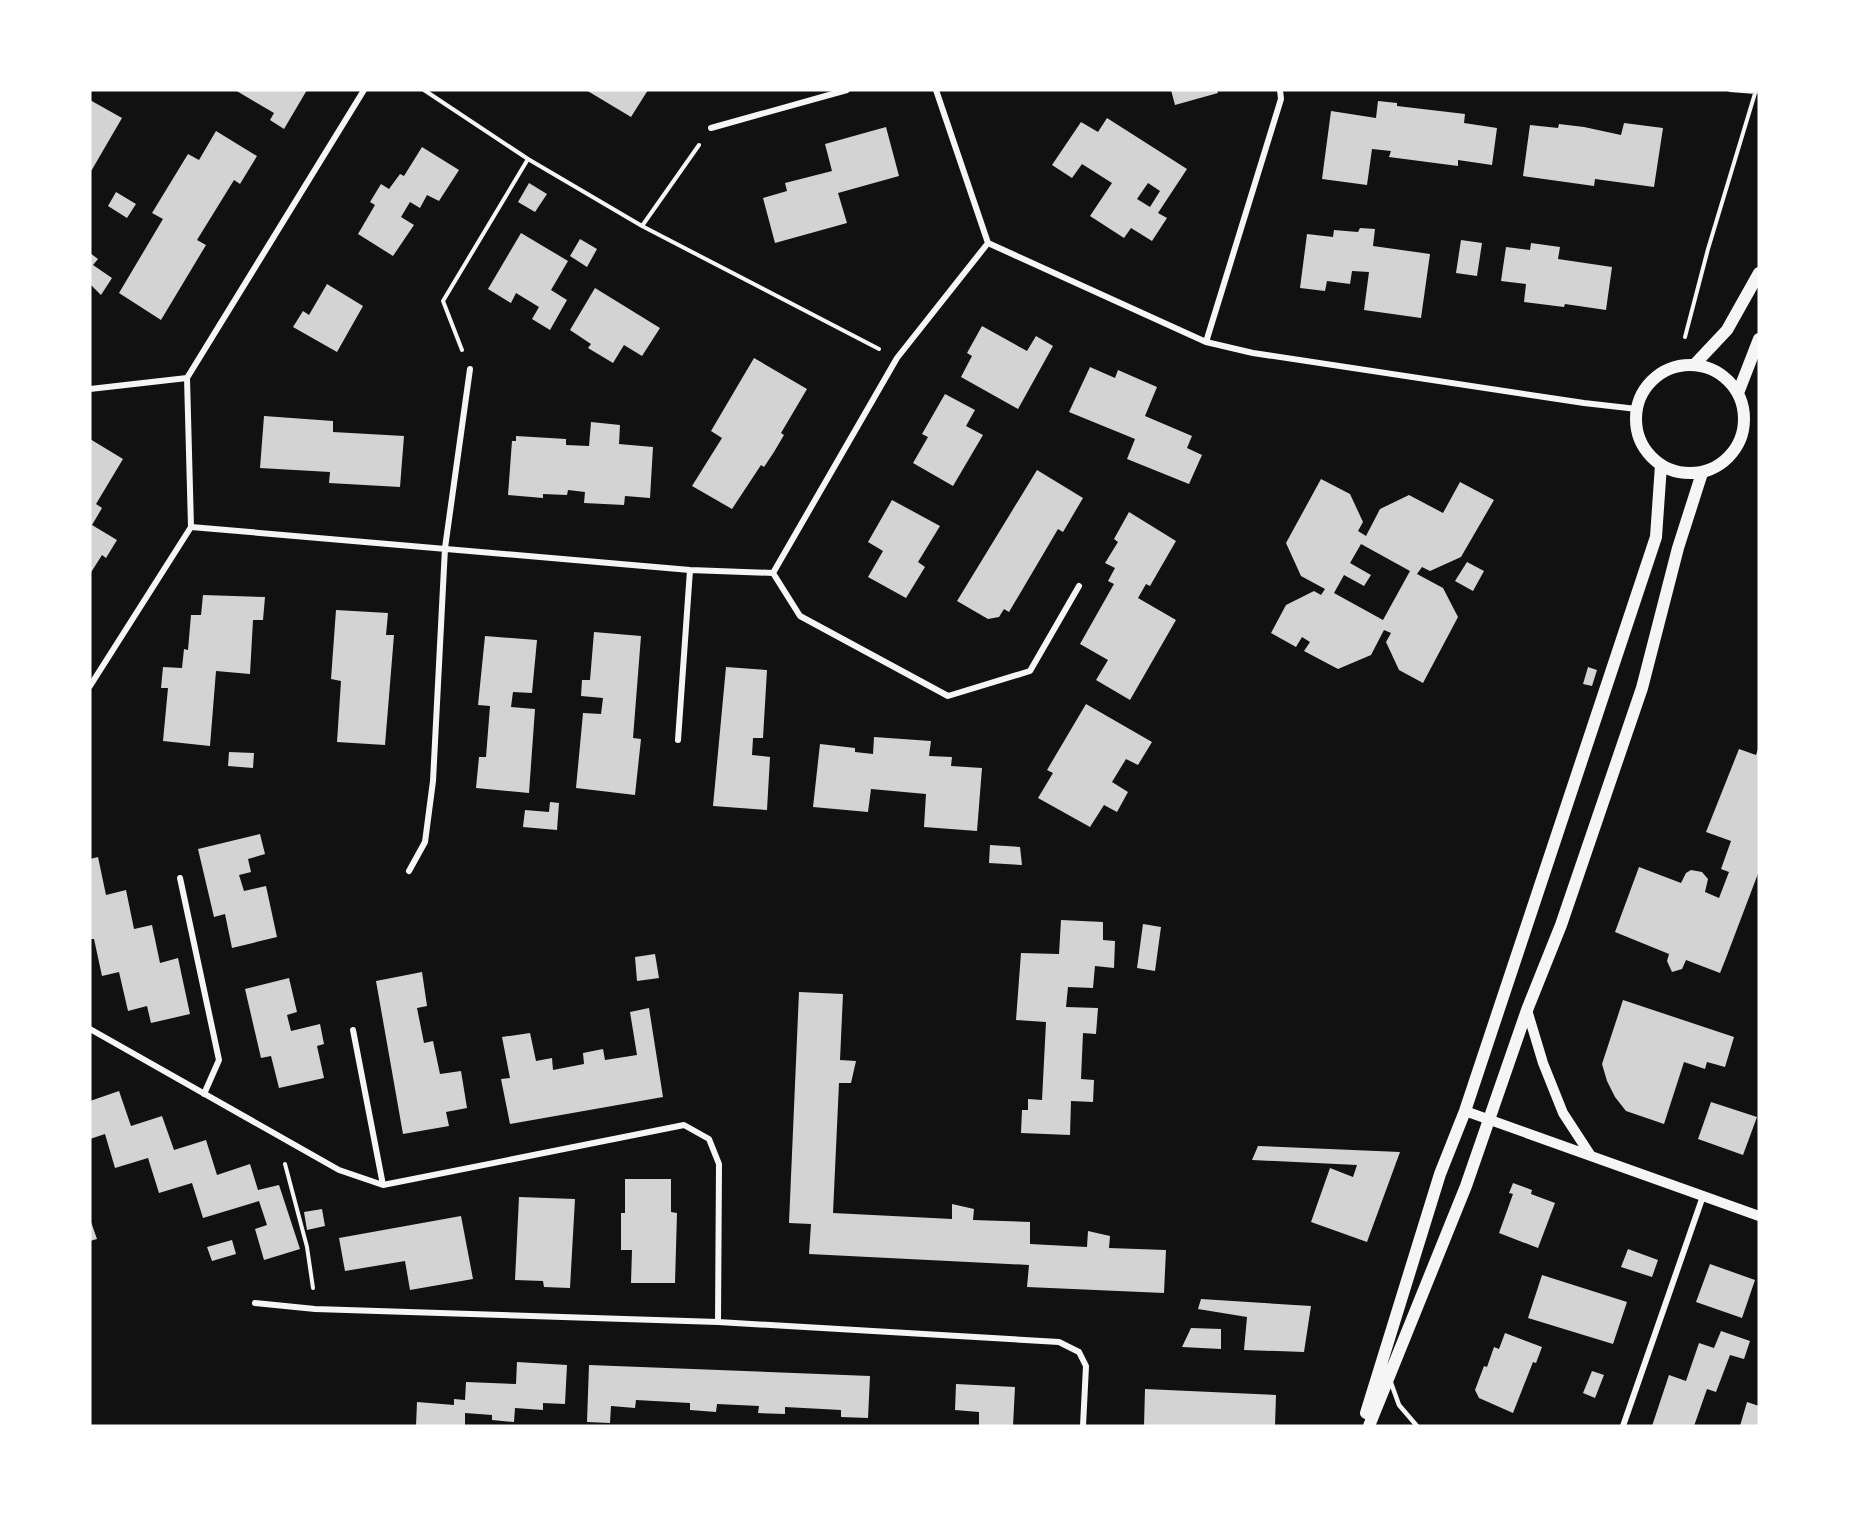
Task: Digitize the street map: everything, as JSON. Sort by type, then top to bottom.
[{"type":"main road","points":[[1694,365],[1727,330],[1759,273]]},
{"type":"main road","points":[[1738,393],[1759,339]]},
{"type":"main road","points":[[1694,365],[1712,369],[1726,379],[1738,393],[1744,412],[1743,432],[1735,451],[1720,465],[1702,473],[1681,473],[1661,465],[1646,450],[1637,430],[1637,409],[1645,390],[1659,375],[1677,366],[1694,365]]},
{"type":"main road","points":[[1362,1426],[1440,1174],[1464,1111],[1656,537],[1661,465]]},
{"type":"main road","points":[[1369,1426],[1466,1186],[1527,1010],[1561,925],[1642,687],[1678,548],[1702,473]]},
{"type":"street","points":[[90,686],[191,527],[187,378],[364,90]]},
{"type":"street","points":[[711,128],[847,90]]},
{"type":"street","points":[[936,90],[988,243],[1206,342],[1253,353],[1637,409]]},
{"type":"street","points":[[1206,342],[1281,99],[1280,90]]},
{"type":"street","points":[[773,573],[897,358],[988,243]]},
{"type":"street","points":[[409,871],[425,842],[433,781],[444,548],[470,369]]},
{"type":"street","points":[[90,389],[187,378]]},
{"type":"street","points":[[191,527],[690,570],[773,573]]},
{"type":"street","points":[[678,740],[690,570]]},
{"type":"street","points":[[773,573],[800,616],[948,696],[1030,671],[1079,586]]},
{"type":"street","points":[[180,878],[219,1060],[204,1094]]},
{"type":"street","points":[[1527,1010],[1543,1063],[1563,1113],[1591,1156]]},
{"type":"street","points":[[90,1029],[339,1170],[383,1185],[684,1125],[709,1139],[719,1164],[718,1322]]},
{"type":"street","points":[[353,1030],[383,1185]]},
{"type":"street","points":[[1464,1111],[1759,1216]]},
{"type":"street","points":[[1623,1426],[1703,1196]]},
{"type":"street","points":[[255,1303],[315,1310],[718,1322],[1059,1342],[1079,1352],[1086,1366],[1083,1426]]},
{"type":"lane","points":[[1389,1377],[1399,1406],[1417,1426]]},
{"type":"path","points":[[424,90],[528,159],[642,225],[897,358]]},
{"type":"path","points":[[1677,366],[1708,249],[1756,91],[1730,90]]},
{"type":"path","points":[[642,225],[711,128]]},
{"type":"path","points":[[470,369],[443,302],[528,159]]},
{"type":"path","points":[[283,1139],[285,1170],[308,1247],[315,1310]]},
{"type":"building","points":[[235,90],[307,90],[284,129],[270,120],[274,113]]},
{"type":"building","points":[[586,90],[648,90],[631,117]]},
{"type":"building","points":[[1171,90],[1217,90],[1218,93],[1175,105]]},
{"type":"building","points":[[90,100],[122,118],[90,173]]},
{"type":"building","points":[[1378,101],[1397,103],[1397,106],[1465,114],[1464,123],[1497,128],[1492,165],[1458,160],[1458,166],[1389,157],[1391,151],[1372,149],[1367,185],[1322,179],[1331,111],[1376,118]]},
{"type":"building","points":[[1107,118],[1187,169],[1158,213],[1167,218],[1152,241],[1131,228],[1124,238],[1090,216],[1112,183],[1082,164],[1072,178],[1052,165],[1081,122],[1098,132]],"holes":[[[1148,183],[1160,191],[1150,207],[1137,199]]]},
{"type":"building","points":[[1624,123],[1663,128],[1654,187],[1595,179],[1594,186],[1523,176],[1530,125],[1558,128],[1559,124],[1621,135]]},
{"type":"building","points":[[886,127],[899,176],[838,193],[847,223],[775,243],[763,198],[787,191],[785,183],[832,171],[825,144]]},
{"type":"building","points":[[216,131],[257,156],[240,184],[234,180],[197,240],[206,245],[161,320],[119,293],[163,219],[152,213],[188,154],[199,160]]},
{"type":"building","points":[[422,147],[459,170],[439,201],[427,195],[420,208],[410,202],[401,217],[414,225],[393,256],[358,234],[375,205],[370,202],[381,184],[389,189],[400,174],[404,176]]},
{"type":"building","points":[[529,183],[547,194],[535,212],[518,202]]},
{"type":"building","points":[[116,192],[136,204],[127,218],[108,206]]},
{"type":"building","points":[[1360,228],[1375,229],[1373,246],[1430,254],[1421,318],[1364,310],[1369,272],[1352,271],[1350,284],[1327,281],[1325,291],[1300,288],[1307,234],[1333,237],[1334,230],[1358,232]]},
{"type":"building","points":[[521,233],[568,261],[551,290],[567,300],[550,330],[532,319],[539,307],[516,293],[511,303],[488,289]]},
{"type":"building","points":[[580,239],[597,249],[587,267],[570,256]]},
{"type":"building","points":[[1461,240],[1482,243],[1477,276],[1456,273]]},
{"type":"building","points":[[1531,243],[1560,247],[1558,259],[1612,267],[1606,310],[1565,304],[1564,307],[1524,302],[1526,284],[1501,281],[1506,247],[1530,250]]},
{"type":"building","points":[[90,253],[98,259],[93,265],[112,278],[101,295],[90,284]]},
{"type":"building","points":[[327,284],[363,306],[337,352],[293,327],[303,311],[309,315]]},
{"type":"building","points":[[595,288],[660,328],[642,356],[624,345],[613,363],[588,348],[591,344],[570,330]]},
{"type":"building","points":[[982,326],[1027,351],[1036,336],[1053,346],[1018,409],[961,377],[972,356],[967,353]]},
{"type":"building","points":[[754,358],[807,389],[781,433],[784,435],[774,452],[764,467],[761,465],[732,509],[692,486],[722,438],[711,431]]},
{"type":"building","points":[[1090,367],[1115,378],[1118,370],[1157,387],[1145,416],[1192,436],[1187,448],[1202,455],[1189,484],[1127,459],[1135,439],[1069,412]]},
{"type":"building","points":[[945,394],[975,410],[966,426],[983,435],[953,486],[913,463],[928,437],[922,434]]},
{"type":"building","points":[[264,416],[333,421],[333,432],[404,436],[400,487],[329,483],[330,472],[260,468]]},
{"type":"building","points":[[591,422],[620,425],[619,444],[653,447],[650,498],[625,496],[624,505],[584,503],[585,492],[568,490],[567,495],[543,494],[543,498],[508,495],[512,441],[516,441],[516,436],[566,439],[566,445],[589,446]]},
{"type":"building","points":[[90,439],[123,459],[96,504],[102,508],[92,525],[117,540],[106,558],[102,555],[90,574]]},
{"type":"building","points":[[1037,470],[1083,498],[1063,532],[1058,529],[1009,612],[1004,609],[999,617],[988,619],[957,601]]},
{"type":"building","points":[[1321,479],[1350,494],[1363,522],[1358,531],[1366,536],[1380,509],[1409,495],[1443,513],[1460,482],[1494,500],[1461,557],[1430,571],[1422,567],[1417,574],[1443,588],[1458,617],[1423,683],[1399,670],[1386,642],[1391,633],[1384,630],[1371,655],[1338,669],[1304,651],[1310,642],[1302,637],[1296,647],[1271,633],[1286,605],[1314,591],[1321,595],[1325,589],[1301,576],[1286,543]],"holes":[[[1361,544],[1410,571],[1383,620],[1334,593],[1344,575],[1364,586],[1371,575],[1350,563]]]},
{"type":"building","points":[[892,500],[940,526],[918,562],[925,567],[906,598],[868,577],[883,551],[868,542]]},
{"type":"building","points":[[1129,512],[1176,541],[1150,586],[1146,584],[1138,598],[1176,620],[1130,700],[1096,680],[1108,660],[1080,644],[1114,584],[1108,581],[1115,568],[1105,563],[1118,542],[1114,539]]},
{"type":"building","points":[[1467,562],[1484,571],[1473,591],[1455,581]]},
{"type":"building","points":[[203,595],[265,597],[263,620],[253,620],[250,674],[216,671],[210,746],[163,741],[168,688],[161,688],[163,667],[182,668],[184,649],[188,650],[191,615],[201,615]]},
{"type":"building","points":[[336,610],[388,613],[386,635],[394,635],[385,745],[337,742],[341,681],[331,679]]},
{"type":"building","points":[[594,632],[641,636],[633,738],[641,739],[635,795],[576,788],[583,713],[601,714],[603,698],[581,696],[582,680],[590,680]]},
{"type":"building","points":[[485,636],[537,640],[532,693],[513,692],[511,707],[535,709],[529,793],[476,788],[479,757],[486,757],[490,706],[478,705]]},
{"type":"building","points":[[726,667],[767,670],[763,738],[753,738],[752,755],[770,757],[767,810],[713,806]]},
{"type":"building","points":[[1588,667],[1597,670],[1592,686],[1583,684]]},
{"type":"building","points":[[1086,704],[1152,742],[1138,765],[1126,759],[1112,782],[1128,792],[1117,812],[1104,805],[1090,827],[1038,798],[1053,773],[1047,770]]},
{"type":"building","points":[[874,737],[931,741],[929,756],[952,757],[951,766],[982,768],[977,831],[924,827],[926,794],[871,789],[868,812],[813,807],[820,744],[855,748],[855,752],[873,754]]},
{"type":"building","points":[[1759,746],[1759,871],[1726,958],[1720,973],[1686,960],[1682,969],[1672,972],[1667,961],[1669,954],[1615,932],[1639,867],[1681,883],[1686,873],[1691,870],[1702,872],[1708,879],[1705,892],[1719,898],[1729,872],[1721,869],[1731,841],[1706,832],[1739,749],[1756,755]]},
{"type":"building","points":[[229,752],[254,753],[253,768],[228,766]]},
{"type":"building","points":[[550,802],[559,803],[557,830],[523,827],[525,810],[549,812]]},
{"type":"building","points":[[260,834],[265,854],[248,859],[251,872],[239,875],[244,891],[266,886],[277,937],[232,948],[225,914],[214,917],[198,849]]},
{"type":"building","points":[[990,845],[1020,847],[1022,865],[989,863]]},
{"type":"building","points":[[98,857],[106,895],[126,890],[134,929],[152,925],[160,963],[178,958],[190,1014],[151,1023],[147,1006],[128,1011],[119,972],[102,976],[94,939],[90,939],[90,859]]},
{"type":"building","points":[[1061,920],[1103,922],[1103,940],[1115,941],[1114,968],[1095,966],[1093,988],[1068,987],[1066,1007],[1098,1008],[1096,1034],[1083,1033],[1081,1079],[1094,1080],[1093,1102],[1071,1101],[1070,1135],[1021,1133],[1022,1110],[1028,1110],[1028,1099],[1042,1100],[1046,1022],[1016,1020],[1021,953],[1059,954]]},
{"type":"building","points":[[1143,924],[1161,927],[1155,971],[1137,968]]},
{"type":"building","points":[[655,954],[659,978],[637,981],[635,957]]},
{"type":"building","points":[[422,972],[427,1006],[417,1008],[424,1043],[433,1041],[440,1074],[461,1071],[467,1108],[446,1112],[449,1126],[403,1134],[376,981]]},
{"type":"building","points":[[289,978],[297,1012],[287,1015],[291,1031],[320,1024],[324,1044],[317,1046],[324,1078],[279,1088],[271,1056],[261,1058],[245,989]]},
{"type":"building","points":[[799,992],[843,994],[840,1060],[856,1061],[851,1083],[839,1083],[833,1213],[952,1219],[952,1204],[974,1209],[973,1220],[1030,1222],[1030,1244],[1087,1247],[1088,1231],[1110,1236],[1109,1248],[1166,1250],[1164,1293],[1027,1287],[1029,1265],[809,1254],[811,1224],[789,1223]]},
{"type":"building","points":[[1623,1000],[1734,1037],[1725,1067],[1707,1062],[1705,1069],[1684,1062],[1664,1124],[1626,1111],[1615,1097],[1607,1081],[1602,1064]]},
{"type":"building","points":[[649,1008],[663,1097],[510,1124],[501,1079],[510,1078],[502,1037],[530,1033],[536,1061],[552,1058],[553,1070],[584,1064],[583,1053],[603,1049],[605,1060],[637,1055],[630,1012]]},
{"type":"building","points":[[119,1091],[131,1126],[162,1116],[174,1150],[206,1140],[217,1175],[250,1164],[258,1190],[279,1185],[300,1249],[264,1260],[255,1229],[267,1225],[259,1201],[203,1218],[192,1183],[159,1193],[148,1158],[115,1168],[105,1134],[90,1139],[90,1101]]},
{"type":"building","points":[[1711,1102],[1757,1117],[1743,1155],[1698,1139]]},
{"type":"building","points":[[1258,1146],[1400,1152],[1367,1242],[1311,1222],[1330,1168],[1353,1177],[1357,1165],[1252,1160]]},
{"type":"building","points":[[625,1179],[671,1179],[671,1212],[677,1213],[675,1283],[631,1283],[632,1250],[621,1250],[621,1213],[625,1213]]},
{"type":"building","points":[[1513,1183],[1532,1190],[1531,1194],[1555,1203],[1538,1248],[1499,1233],[1513,1194],[1509,1193]]},
{"type":"building","points":[[519,1197],[575,1199],[570,1288],[544,1287],[543,1281],[515,1280]]},
{"type":"building","points":[[322,1209],[325,1226],[307,1230],[304,1212]]},
{"type":"building","points":[[461,1216],[473,1279],[410,1290],[405,1261],[345,1271],[339,1238]]},
{"type":"building","points":[[90,1219],[97,1239],[90,1241]]},
{"type":"building","points":[[232,1240],[236,1254],[212,1261],[207,1247]]},
{"type":"building","points":[[1628,1249],[1658,1260],[1652,1277],[1621,1267]]},
{"type":"building","points":[[1710,1264],[1755,1280],[1742,1318],[1696,1302]]},
{"type":"building","points":[[1542,1275],[1627,1302],[1613,1344],[1528,1318]]},
{"type":"building","points":[[1201,1299],[1311,1306],[1304,1352],[1244,1350],[1247,1317],[1198,1309]]},
{"type":"building","points":[[1191,1328],[1221,1329],[1221,1349],[1182,1347]]},
{"type":"building","points":[[1721,1331],[1750,1341],[1744,1359],[1730,1355],[1716,1392],[1707,1389],[1694,1426],[1652,1426],[1669,1375],[1686,1381],[1699,1343],[1714,1348]]},
{"type":"building","points":[[1505,1333],[1542,1347],[1536,1363],[1533,1362],[1513,1413],[1479,1398],[1475,1390],[1494,1347],[1499,1349]]},
{"type":"building","points":[[517,1362],[567,1365],[565,1404],[543,1403],[543,1410],[515,1408],[514,1422],[492,1420],[492,1415],[465,1413],[465,1426],[416,1426],[417,1402],[454,1405],[454,1399],[465,1400],[466,1382],[516,1384]]},
{"type":"building","points":[[589,1365],[870,1376],[868,1418],[841,1417],[841,1410],[785,1407],[785,1414],[758,1413],[759,1406],[717,1404],[716,1412],[690,1410],[690,1403],[636,1400],[635,1408],[611,1406],[610,1423],[587,1422]]},
{"type":"building","points":[[1592,1371],[1604,1375],[1595,1398],[1583,1393]]},
{"type":"building","points":[[956,1384],[1015,1387],[1013,1426],[979,1426],[979,1412],[955,1410]]},
{"type":"building","points":[[1145,1389],[1276,1395],[1275,1426],[1144,1426]]},
{"type":"building","points":[[1747,1402],[1759,1406],[1759,1426],[1740,1426]]}]
